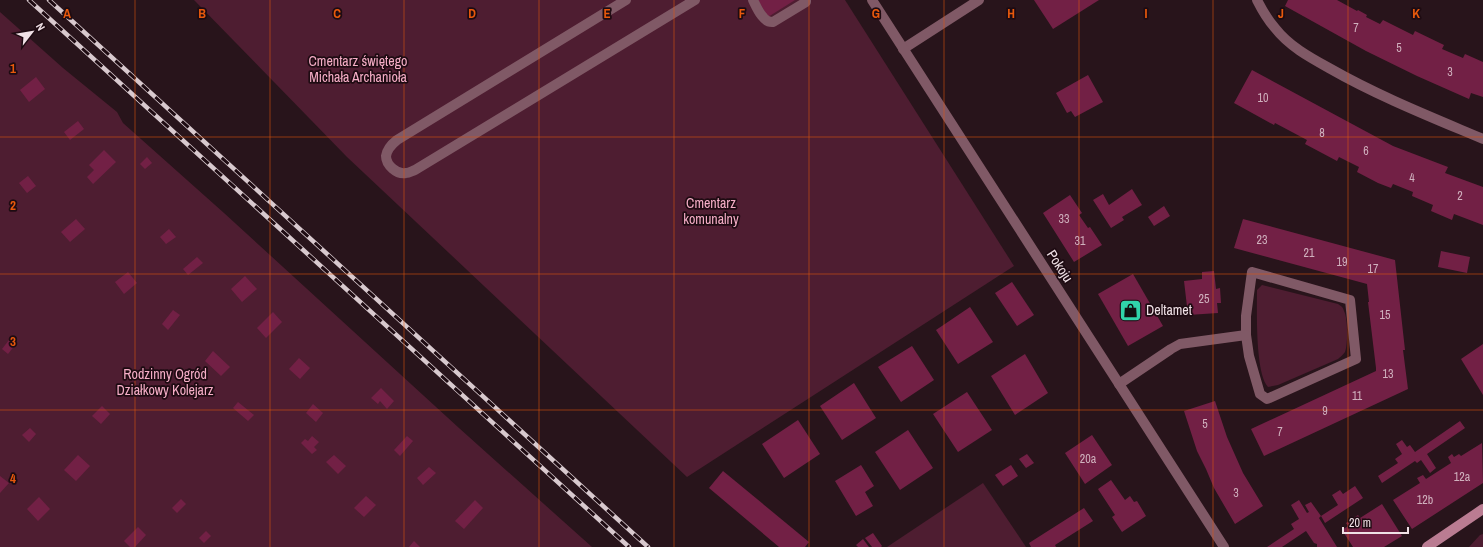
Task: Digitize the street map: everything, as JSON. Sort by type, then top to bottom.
[{"type":"street","points":[[626,0],[397,140],[390,147],[386,155],[388,163],[396,171],[405,174],[415,170],[695,0]]},
{"type":"street","points":[[753,0],[765,20],[769,23],[806,2],[806,0]]},
{"type":"street","name":"Pokoju","points":[[872,0],[1224,547]]},
{"type":"street","points":[[903,49],[979,0]]},
{"type":"street","points":[[1257,0],[1261,9],[1275,29],[1308,56],[1361,86],[1483,138]]},
{"type":"street","points":[[1252,272],[1350,300],[1356,359],[1266,399],[1260,394],[1249,356],[1246,335],[1246,316],[1252,272]]},
{"type":"street","points":[[1119,384],[1180,344],[1246,335]]},
{"type":"street","points":[[1428,547],[1483,509]]},
{"type":"green space","name":"Cmentarz komunalny","points":[[194,0],[845,0],[1014,266],[687,477],[347,157]]},
{"type":"green space","name":"Rodzinny Ogród Działkowy Kolejarz","points":[[0,12],[63,68],[117,112],[123,123],[592,547],[0,547]]},
{"type":"green space","points":[[1262,285],[1341,306],[1345,314],[1347,325],[1347,344],[1345,352],[1338,359],[1278,385],[1268,387],[1261,369],[1257,326],[1257,290]]},
{"type":"green space","points":[[983,483],[1026,547],[887,547]]},
{"type":"green space","points":[[1483,534],[1483,547],[1469,547],[1480,535]]},
{"type":"building","points":[[758,0],[795,0],[768,17]]},
{"type":"building","points":[[1034,0],[1099,0],[1053,29]]},
{"type":"building","points":[[1288,0],[1337,0],[1367,15],[1366,17],[1380,24],[1383,20],[1413,35],[1415,31],[1444,45],[1442,49],[1463,58],[1465,54],[1483,62],[1483,97],[1471,93],[1469,99],[1366,51],[1285,6]]},
{"type":"building","points":[[1252,70],[1393,146],[1448,167],[1445,173],[1483,187],[1483,225],[1454,214],[1452,220],[1431,211],[1433,205],[1412,196],[1413,192],[1393,184],[1391,188],[1378,183],[1357,172],[1359,167],[1339,157],[1337,161],[1305,144],[1307,140],[1275,123],[1274,125],[1234,103]]},
{"type":"building","points":[[1088,75],[1103,102],[1075,117],[1071,111],[1067,113],[1056,93]]},
{"type":"building","points":[[36,77],[45,89],[29,102],[20,90]]},
{"type":"building","points":[[78,121],[84,129],[70,140],[64,132]]},
{"type":"building","points":[[104,150],[116,162],[93,184],[87,177],[94,170],[89,165]]},
{"type":"building","points":[[147,157],[152,163],[145,169],[140,164]]},
{"type":"building","points":[[28,176],[36,186],[27,193],[19,183]]},
{"type":"building","points":[[1132,189],[1142,205],[1122,217],[1124,220],[1111,228],[1093,200],[1103,194],[1109,205]]},
{"type":"building","points":[[1070,195],[1082,213],[1079,215],[1088,228],[1090,227],[1102,245],[1074,262],[1043,213]]},
{"type":"building","points":[[1164,206],[1170,216],[1154,226],[1148,217]]},
{"type":"building","points":[[76,219],[85,229],[70,242],[61,232]]},
{"type":"building","points":[[1243,219],[1395,260],[1405,350],[1403,350],[1408,389],[1264,456],[1251,429],[1376,371],[1376,368],[1367,284],[1234,248]]},
{"type":"building","points":[[169,229],[176,237],[166,244],[160,237]]},
{"type":"building","points":[[1441,251],[1470,257],[1467,273],[1438,267]]},
{"type":"building","points":[[197,257],[203,263],[188,275],[183,269]]},
{"type":"building","points":[[1214,271],[1216,289],[1220,288],[1221,303],[1217,303],[1218,313],[1188,315],[1184,281],[1202,279],[1202,272]]},
{"type":"building","points":[[128,272],[137,283],[124,294],[115,282]]},
{"type":"building","points":[[1133,274],[1163,326],[1128,346],[1098,294]]},
{"type":"building","points":[[245,276],[257,289],[242,302],[231,289]]},
{"type":"building","points":[[1012,282],[1034,315],[1017,326],[995,293]]},
{"type":"building","points":[[970,307],[993,342],[958,364],[936,330]]},
{"type":"building","points":[[173,310],[180,315],[168,330],[162,324]]},
{"type":"building","points":[[273,312],[282,322],[266,338],[257,328]]},
{"type":"building","points":[[9,340],[15,345],[8,354],[2,349]]},
{"type":"building","points":[[1483,344],[1483,395],[1461,359]]},
{"type":"building","points":[[912,346],[934,380],[901,402],[878,367]]},
{"type":"building","points":[[213,351],[230,367],[221,376],[205,361]]},
{"type":"building","points":[[1025,354],[1048,393],[1015,415],[991,376]]},
{"type":"building","points":[[299,358],[310,368],[300,379],[289,369]]},
{"type":"building","points":[[854,383],[876,418],[842,440],[820,406]]},
{"type":"building","points":[[381,388],[394,401],[387,409],[380,401],[378,404],[371,398]]},
{"type":"building","points":[[967,392],[992,430],[958,452],[933,414]]},
{"type":"building","points":[[1215,401],[1227,437],[1243,473],[1263,506],[1235,524],[1214,488],[1197,451],[1184,411]]},
{"type":"building","points":[[238,402],[254,415],[248,421],[233,408]]},
{"type":"building","points":[[313,404],[323,413],[316,422],[306,413]]},
{"type":"building","points":[[102,406],[110,414],[101,424],[92,416]]},
{"type":"building","points":[[798,420],[820,454],[784,478],[762,444]]},
{"type":"building","points":[[1460,421],[1465,428],[1427,454],[1436,468],[1430,473],[1421,460],[1417,463],[1415,461],[1382,483],[1378,476],[1398,463],[1395,459],[1402,454],[1396,444],[1402,440],[1407,447],[1410,445],[1415,452]]},
{"type":"building","points":[[30,428],[36,434],[29,442],[22,435]]},
{"type":"building","points":[[908,430],[933,468],[900,490],[875,452]]},
{"type":"building","points":[[1092,435],[1112,465],[1085,484],[1065,453]]},
{"type":"building","points":[[312,436],[319,442],[314,447],[317,450],[312,454],[301,443],[305,439],[308,441]]},
{"type":"building","points":[[407,436],[413,441],[400,456],[394,450]]},
{"type":"building","points":[[1482,443],[1483,483],[1412,529],[1393,500],[1420,483],[1417,478],[1423,475],[1426,479],[1451,463],[1448,457],[1452,454],[1454,457],[1459,454],[1461,456]]},
{"type":"building","points":[[1027,454],[1034,463],[1026,468],[1019,459]]},
{"type":"building","points":[[78,455],[90,466],[76,481],[64,470]]},
{"type":"building","points":[[334,455],[346,466],[338,474],[326,462]]},
{"type":"building","points":[[861,465],[874,486],[865,492],[873,506],[856,516],[835,481]]},
{"type":"building","points":[[1011,465],[1018,476],[1003,486],[995,475]]},
{"type":"building","points":[[429,467],[436,473],[423,485],[417,478]]},
{"type":"building","points":[[723,471],[809,542],[805,547],[779,547],[709,488]]},
{"type":"building","points":[[0,476],[9,483],[0,493]]},
{"type":"building","points":[[1111,480],[1125,500],[1130,496],[1134,502],[1137,501],[1146,516],[1122,532],[1112,517],[1115,515],[1098,489]]},
{"type":"building","points":[[1355,486],[1363,498],[1325,523],[1321,516],[1338,505],[1332,495],[1340,490],[1343,494]]},
{"type":"building","points":[[366,496],[376,505],[364,517],[354,508]]},
{"type":"building","points":[[39,497],[50,509],[38,521],[27,509]]},
{"type":"building","points":[[181,499],[186,504],[177,513],[172,508]]},
{"type":"building","points":[[475,500],[483,508],[464,529],[455,521]]},
{"type":"building","points":[[1299,500],[1307,513],[1309,512],[1305,505],[1311,502],[1321,516],[1319,518],[1337,547],[1317,547],[1317,544],[1314,543],[1306,531],[1282,547],[1267,547],[1294,529],[1291,524],[1299,519],[1291,505]]},
{"type":"building","points":[[1382,504],[1402,536],[1384,547],[1353,547],[1342,530],[1348,526],[1346,523],[1358,515],[1360,518]]},
{"type":"building","points":[[1084,508],[1093,521],[1055,545],[1056,547],[1031,547],[1029,543]]},
{"type":"building","points":[[138,527],[146,535],[135,547],[130,547],[124,541]]},
{"type":"building","points":[[206,531],[211,536],[204,543],[199,538]]},
{"type":"building","points":[[873,533],[882,546],[881,547],[872,547],[865,538]]},
{"type":"building","points":[[863,539],[869,547],[858,547],[856,545]]},
{"type":"building","points":[[414,541],[420,547],[409,547]]},
{"type":"railway","points":[[29,0],[629,547]]},
{"type":"railway","points":[[49,0],[648,547]]},
{"type":"place","name":"Deltamet","points":[[1131,310]]},
{"type":"park label","name":"Cmentarz świętego Michała Archanioła","points":[[358,70]]}]
